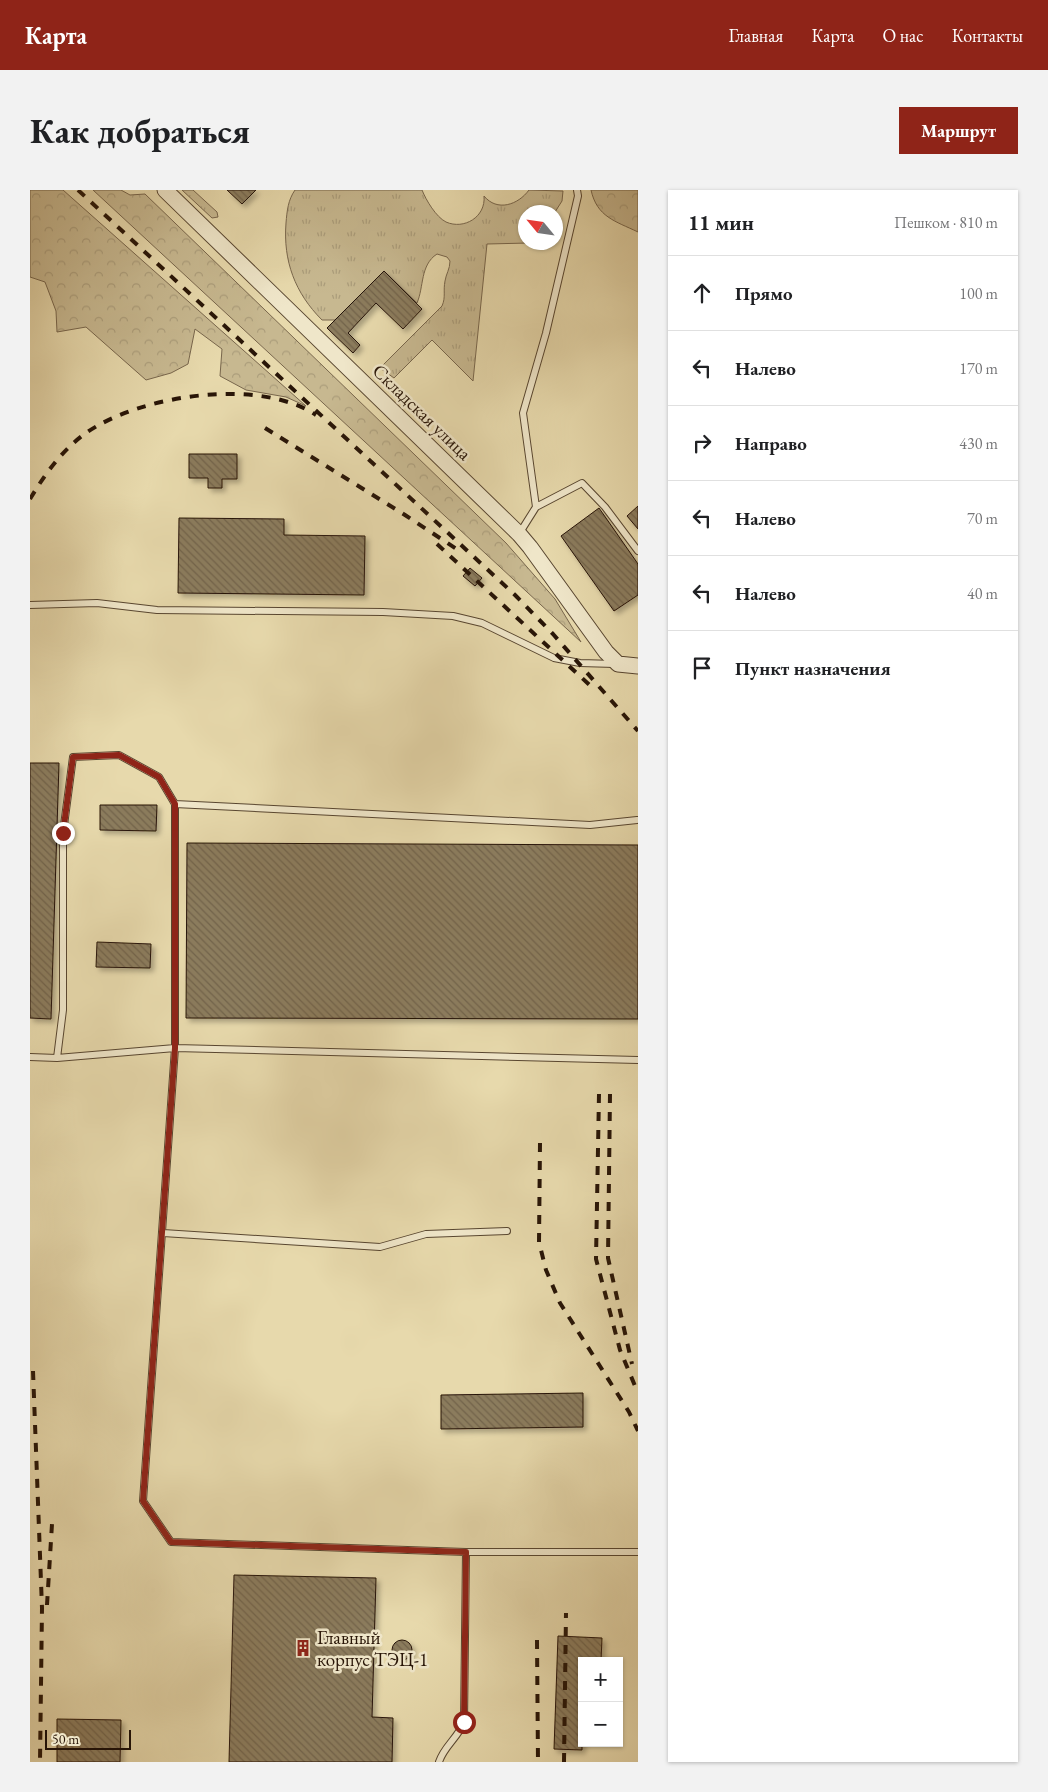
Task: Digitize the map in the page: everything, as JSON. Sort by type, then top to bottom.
[{"type":"street","name":"Складская улица","points":[[164,190],[519,534],[606,652],[618,664]]},
{"type":"street","points":[[618,664],[638,666]]},
{"type":"lane","points":[[536,506],[523,413],[546,333],[578,196],[577,190]]},
{"type":"lane","points":[[519,534],[536,506],[582,483],[606,506],[638,550]]},
{"type":"lane","points":[[30,605],[97,603],[157,610],[383,612],[453,616],[482,623],[554,658],[571,662],[618,664]]},
{"type":"lane","points":[[57,1058],[63,1010],[63,833],[73,757],[119,755],[159,777],[175,804],[175,1048],[143,1501],[171,1542],[466,1552],[638,1552]]},
{"type":"lane","points":[[175,804],[581,825],[637,820]]},
{"type":"lane","points":[[30,1057],[57,1058],[175,1048],[638,1060]]},
{"type":"lane","points":[[163,1233],[380,1247],[426,1234],[507,1231]]},
{"type":"lane","points":[[439,1762],[446,1747],[456,1737],[464,1722],[466,1552]]},
{"type":"green space","points":[[30,190],[63,190],[306,406],[286,397],[246,390],[220,376],[222,349],[195,329],[188,364],[171,373],[146,380],[86,327],[57,332],[56,311],[45,282],[30,277]]},
{"type":"green space","points":[[93,190],[121,190],[130,195],[145,194],[506,543],[555,599],[581,642]]},
{"type":"green space","points":[[182,190],[193,190],[217,212],[218,217],[212,218]]},
{"type":"green space","points":[[295,190],[422,190],[442,220],[453,224],[460,224],[466,223],[478,216],[484,203],[484,196],[495,204],[507,205],[519,200],[529,190],[563,191],[559,205],[518,205],[518,243],[487,244],[473,381],[432,340],[394,378],[380,368],[442,306],[445,281],[450,264],[447,257],[437,254],[428,264],[417,303],[384,271],[335,320],[322,320],[298,287],[289,263],[286,223],[287,210]]},
{"type":"green space","points":[[591,190],[638,190],[638,232],[615,221],[602,212]]},
{"type":"building","points":[[227,190],[256,190],[242,204]]},
{"type":"building","points":[[384,271],[422,309],[403,329],[376,303],[348,333],[360,345],[353,353],[327,328]]},
{"type":"building","points":[[189,454],[237,454],[237,479],[222,479],[222,488],[208,488],[208,478],[189,478]]},
{"type":"building","points":[[638,506],[638,529],[627,516]]},
{"type":"building","points":[[599,508],[638,564],[638,595],[614,611],[561,536]]},
{"type":"building","points":[[179,518],[284,519],[284,535],[365,536],[364,595],[178,593]]},
{"type":"building","points":[[470,568],[482,578],[475,586],[463,576]]},
{"type":"building","points":[[30,763],[59,763],[51,1019],[30,1018]]},
{"type":"building","points":[[100,805],[157,805],[156,831],[100,830]]},
{"type":"building","points":[[187,843],[638,845],[638,1019],[186,1018]]},
{"type":"building","points":[[97,942],[151,944],[150,968],[96,967]]},
{"type":"building","points":[[583,1393],[583,1427],[441,1429],[441,1395]]},
{"type":"building","name":"Главный корпус ТЭЦ-1","points":[[234,1575],[376,1578],[372,1717],[393,1718],[392,1762],[229,1762]]},
{"type":"building","points":[[558,1636],[602,1638],[601,1657],[578,1657],[578,1747],[582,1747],[582,1750],[554,1749]]},
{"type":"building","points":[[402,1640],[409,1643],[412,1650],[409,1657],[402,1660],[395,1657],[392,1650],[395,1643]]},
{"type":"building","points":[[57,1719],[121,1720],[120,1762],[57,1762]]},
{"type":"railway","points":[[78,190],[515,595],[553,634],[638,731]]},
{"type":"railway","points":[[30,499],[55,463],[77,440],[109,420],[137,409],[200,395],[232,394],[264,396],[292,403],[316,415]]},
{"type":"railway","points":[[265,428],[458,550]]},
{"type":"railway","points":[[437,544],[595,690]]},
{"type":"railway","points":[[599,1094],[596,1259],[620,1350],[638,1393]]},
{"type":"railway","points":[[610,1094],[608,1258],[632,1364]]},
{"type":"railway","points":[[540,1143],[539,1242],[546,1270],[560,1303],[629,1412],[638,1431]]},
{"type":"railway","points":[[33,1371],[42,1608],[40,1762]]},
{"type":"railway","points":[[47,1605],[52,1524]]},
{"type":"railway","points":[[564,1762],[566,1613]]},
{"type":"railway","points":[[537,1640],[538,1762]]},
{"type":"place","name":"Главный корпус ТЭЦ-1","points":[[303,1648]]},
{"type":"route","points":[[63,833],[73,757],[119,755],[159,777],[175,804],[175,1048],[143,1501],[171,1542],[466,1552],[466,1708],[464,1722]]}]
